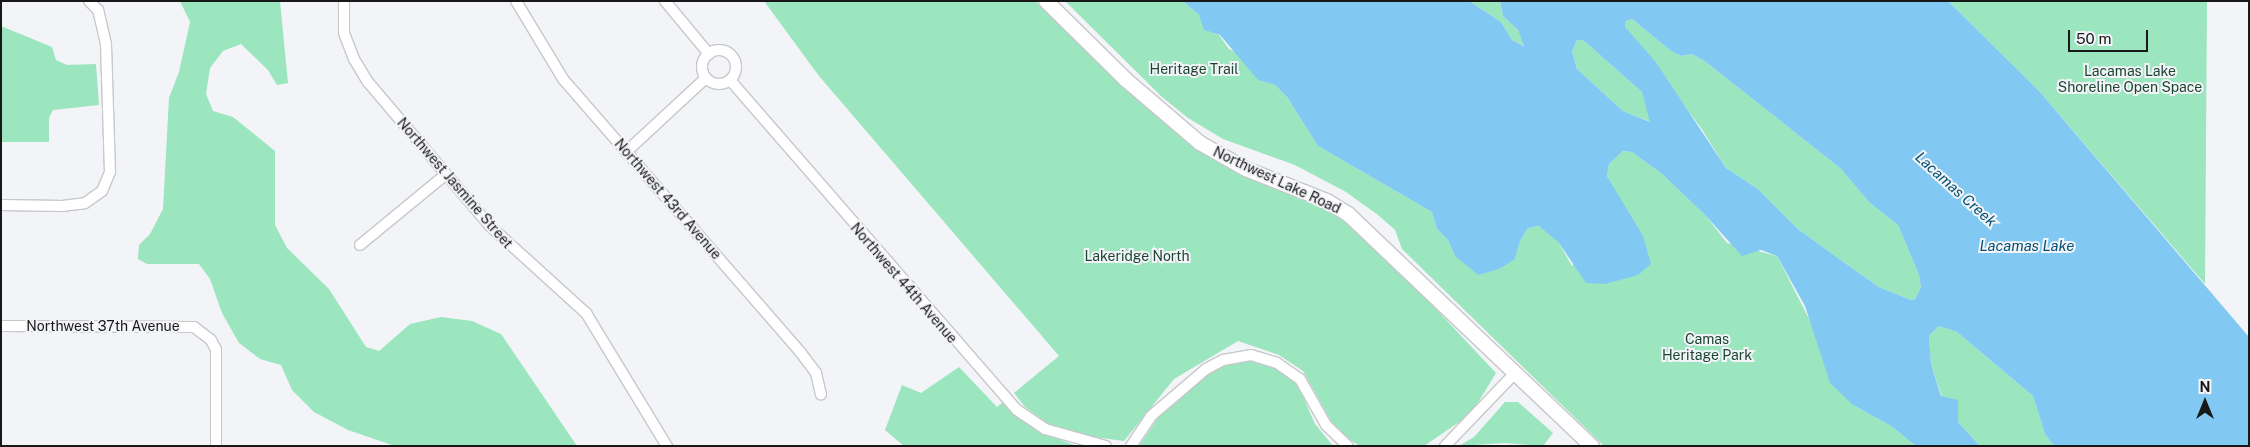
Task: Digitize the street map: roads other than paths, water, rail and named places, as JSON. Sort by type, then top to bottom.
[{"type":"main road","name":"Northwest Lake Road","points":[[1046,1],[1125,79],[1200,143],[1246,169],[1327,201],[1348,214],[1514,374],[1592,446]]},
{"type":"street","points":[[1,205],[70,205],[85,203],[102,191],[110,172],[106,44],[98,10],[89,1]]},
{"type":"street","name":"Northwest Jasmine Street","points":[[344,1],[344,33],[354,59],[368,82],[445,174],[510,247],[586,313],[667,446]]},
{"type":"street","name":"Northwest 43rd Avenue","points":[[516,1],[553,64],[626,152],[802,353],[816,374],[821,394]]},
{"type":"street","points":[[665,1],[709,54]]},
{"type":"street","points":[[722,50],[733,58],[736,70],[730,80],[720,84],[706,78],[703,64],[709,54],[722,50]]},
{"type":"street","points":[[626,152],[706,78]]},
{"type":"street","name":"Northwest 44th Avenue","points":[[730,80],[1017,410],[1046,429],[1106,446]]},
{"type":"street","points":[[360,245],[445,174]]},
{"type":"street","name":"Northwest 37th Avenue","points":[[1,326],[182,325],[204,333],[216,350],[216,446]]},
{"type":"street","points":[[1131,446],[1151,416],[1206,369],[1223,360],[1251,356],[1277,363],[1300,379],[1326,426],[1348,446]]},
{"type":"street","points":[[1445,446],[1514,374]]},
{"type":"water","name":"Lacamas Lake","points":[[1183,1],[1469,1],[1501,22],[1512,40],[1524,46],[1518,30],[1503,16],[1500,1],[1948,1],[2039,91],[2249,337],[2249,446],[2054,446],[2045,434],[2033,396],[1957,332],[1939,326],[1929,336],[1931,364],[1941,396],[1958,400],[1958,422],[1980,446],[1916,446],[1891,426],[1853,405],[1830,383],[1805,306],[1777,256],[1761,250],[1742,256],[1706,216],[1662,174],[1632,152],[1623,151],[1609,164],[1607,176],[1643,236],[1651,264],[1638,275],[1605,284],[1586,283],[1559,243],[1539,226],[1528,228],[1520,241],[1515,259],[1499,269],[1478,275],[1455,256],[1448,240],[1437,229],[1432,212],[1318,146],[1287,97],[1275,85],[1258,80],[1220,35],[1204,30],[1199,15]],"holes":[[[1632,19],[1671,51],[1681,56],[1692,54],[1706,62],[1840,168],[1870,203],[1898,225],[1919,275],[1921,287],[1915,299],[1911,300],[1879,287],[1798,229],[1758,189],[1726,168],[1655,61],[1625,27],[1626,21]],[[1577,40],[1583,40],[1642,92],[1650,122],[1623,111],[1577,69],[1572,51]]]},
{"type":"park label","name":"Heritage Trail","points":[[1194,69]]},
{"type":"park label","name":"Lacamas Lake Shoreline Open Space","points":[[2130,79]]},
{"type":"park label","name":"Lakeridge North","points":[[1137,256]]},
{"type":"park label","name":"Camas Heritage Park","points":[[1707,348]]},
{"type":"water label","name":"Lacamas Creek","points":[[1956,189]]}]
